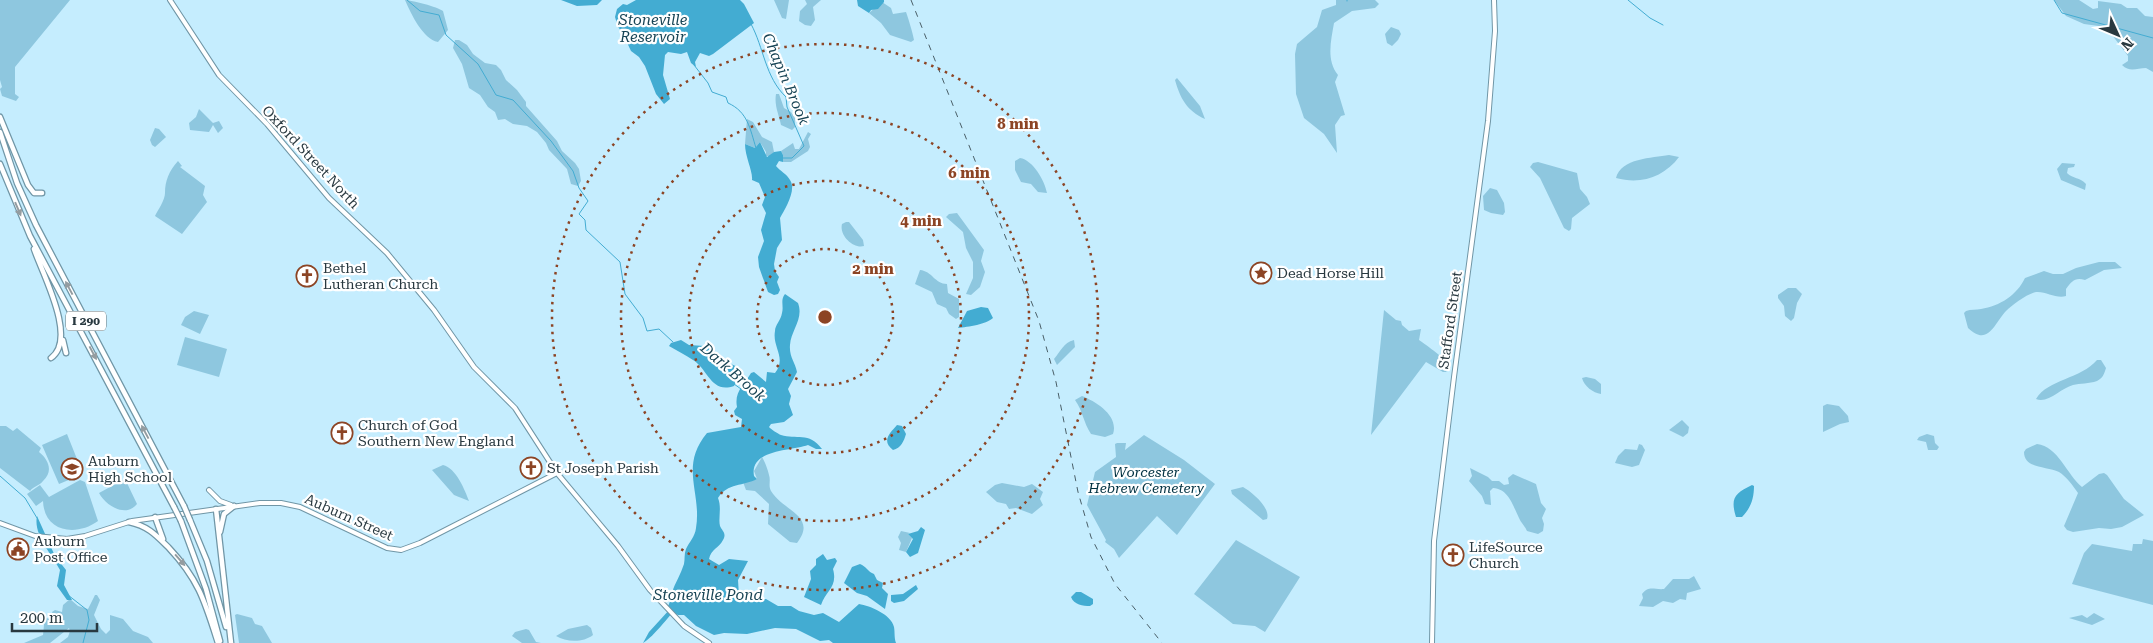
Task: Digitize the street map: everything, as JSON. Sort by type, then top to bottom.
[{"type":"highway","points":[[0,117],[28,185],[34,193],[42,193]]},
{"type":"highway","name":"I 290","points":[[0,132],[17,182],[36,225],[184,506],[218,597],[230,643]]},
{"type":"highway","name":"I 290","points":[[0,164],[30,236],[181,521],[206,589],[219,643]]},
{"type":"highway","points":[[30,236],[53,298],[66,353]]},
{"type":"highway","points":[[51,358],[59,349],[61,333]]},
{"type":"highway","points":[[219,545],[222,520],[226,511],[234,506]]},
{"type":"highway","points":[[216,509],[230,643]]},
{"type":"highway","points":[[155,517],[159,531],[169,548]]},
{"type":"highway","points":[[129,522],[149,528],[184,564],[198,585],[219,643]]},
{"type":"main road","name":"Oxford Street North","points":[[170,0],[218,74],[269,126],[328,197],[387,253],[430,306],[474,367],[515,408],[557,473],[618,546],[666,608],[692,634],[709,643]]},
{"type":"main road","name":"Stafford Street","points":[[1432,643],[1434,541],[1488,120],[1495,34],[1494,0]]},
{"type":"main road","name":"Auburn Street","points":[[0,523],[40,537],[73,538],[129,522],[155,517],[270,502],[295,505],[381,546],[401,550],[418,545],[557,473]]},
{"type":"main road","points":[[209,490],[220,501],[234,506]]},
{"type":"green space","points":[[0,0],[70,0],[15,67],[15,94],[19,97],[16,101],[2,96],[0,89],[2,87],[0,80]]},
{"type":"green space","points":[[405,0],[443,11],[448,30],[438,42],[427,36],[423,31],[414,19]]},
{"type":"green space","points":[[774,0],[789,0],[786,19],[782,18]]},
{"type":"green space","points":[[805,0],[821,0],[813,7],[815,20],[811,26],[799,21],[800,11],[807,4]]},
{"type":"green space","points":[[1336,0],[1375,0],[1379,4],[1375,8],[1352,11],[1334,23],[1331,57],[1334,69],[1338,75],[1335,82],[1345,115],[1341,116],[1335,125],[1337,153],[1324,134],[1304,118],[1296,94],[1295,54],[1297,44],[1317,27],[1322,10],[1336,5]]},
{"type":"green space","points":[[2054,0],[2079,0],[2093,9],[2098,8],[2098,1],[2121,4],[2127,8],[2137,8],[2145,16],[2153,17],[2153,72],[2146,68],[2131,69],[2122,65],[2128,61],[2128,56],[2106,27],[2084,24],[2066,16]]},
{"type":"green space","points":[[882,2],[891,8],[893,14],[906,12],[914,40],[911,42],[890,35],[881,23],[869,13]]},
{"type":"green space","points":[[1391,27],[1399,30],[1401,34],[1392,46],[1387,43],[1385,34]]},
{"type":"green space","points":[[455,40],[459,40],[467,45],[473,54],[485,63],[496,65],[501,70],[506,80],[526,102],[526,106],[579,169],[581,181],[578,186],[571,184],[567,169],[549,150],[537,132],[527,126],[513,124],[505,119],[498,120],[495,112],[488,107],[480,95],[469,88],[462,64],[453,48]]},
{"type":"green space","points":[[1177,78],[1200,106],[1205,119],[1193,112],[1185,103],[1177,87],[1175,80]]},
{"type":"green space","points":[[776,94],[779,94],[784,108],[791,112],[795,118],[795,127],[792,130],[781,125],[776,106]]},
{"type":"green space","points":[[199,109],[213,123],[219,121],[223,128],[218,133],[213,125],[209,132],[190,130],[189,123],[196,117]]},
{"type":"green space","points":[[747,119],[753,122],[762,137],[772,142],[774,152],[770,156],[766,156],[766,152],[760,142],[755,148],[745,144]]},
{"type":"green space","points":[[155,128],[159,129],[166,137],[155,147],[150,140]]},
{"type":"green space","points":[[808,132],[811,134],[808,139],[810,147],[808,151],[791,162],[783,162],[781,151],[793,143],[795,149],[799,149]]},
{"type":"green space","points":[[1669,155],[1679,157],[1666,170],[1651,178],[1625,180],[1616,178],[1619,171],[1630,163],[1646,158]]},
{"type":"green space","points":[[1020,158],[1029,163],[1038,172],[1047,193],[1038,192],[1031,184],[1021,182],[1015,170],[1015,161]]},
{"type":"green space","points":[[178,161],[182,166],[180,167],[205,186],[203,195],[207,202],[182,234],[155,216],[165,196],[168,176]]},
{"type":"green space","points":[[1538,162],[1577,173],[1580,189],[1590,204],[1572,218],[1569,231],[1564,228],[1540,178],[1530,167],[1533,163]]},
{"type":"green space","points":[[2062,163],[2075,164],[2074,167],[2068,168],[2067,173],[2084,182],[2086,184],[2085,190],[2061,180],[2057,169]]},
{"type":"green space","points":[[1490,188],[1497,190],[1504,203],[1505,212],[1503,215],[1484,210],[1483,196]]},
{"type":"green space","points":[[957,213],[984,250],[981,261],[985,272],[980,287],[971,295],[966,294],[973,278],[973,262],[966,248],[963,232],[946,217],[949,214]]},
{"type":"green space","points":[[849,222],[863,240],[864,246],[851,243],[845,237],[842,224]]},
{"type":"green space","points":[[2099,262],[2115,262],[2122,268],[2104,270],[2085,280],[2074,280],[2066,289],[2066,296],[2062,297],[2040,292],[2028,295],[2009,309],[1990,332],[1986,334],[1975,333],[1968,328],[1964,313],[1966,311],[1988,308],[2007,299],[2017,290],[2025,278],[2044,271],[2053,274],[2063,274],[2076,268]]},
{"type":"green space","points":[[920,270],[928,273],[939,282],[947,284],[948,293],[959,299],[959,317],[956,319],[949,314],[946,308],[937,304],[932,292],[915,284]]},
{"type":"green space","points":[[1788,288],[1796,288],[1802,294],[1797,303],[1794,318],[1791,321],[1785,316],[1784,306],[1778,298],[1778,295]]},
{"type":"green space","points":[[1384,310],[1396,320],[1401,321],[1402,325],[1409,331],[1421,329],[1419,340],[1441,357],[1450,367],[1446,372],[1443,372],[1426,362],[1371,435]]},
{"type":"green space","points":[[194,311],[209,315],[200,334],[181,325],[185,317]]},
{"type":"green space","points":[[185,337],[227,349],[219,377],[177,365]]},
{"type":"green space","points":[[1074,340],[1075,347],[1057,365],[1054,359],[1065,345]]},
{"type":"green space","points":[[2097,360],[2101,360],[2106,368],[2099,380],[2073,385],[2050,398],[2036,399],[2048,387],[2082,371]]},
{"type":"green space","points":[[1582,378],[1595,379],[1601,384],[1601,394],[1589,389]]},
{"type":"green space","points":[[1082,396],[1100,406],[1110,416],[1114,427],[1113,434],[1105,437],[1091,434],[1075,400]]},
{"type":"green space","points":[[1827,404],[1839,406],[1848,416],[1849,422],[1823,432],[1823,406]]},
{"type":"green space","points":[[1682,420],[1689,427],[1688,433],[1683,437],[1669,430]]},
{"type":"green space","points":[[0,426],[6,426],[13,431],[17,428],[41,448],[39,452],[47,462],[49,469],[46,477],[30,491],[0,468]]},
{"type":"green space","points":[[67,434],[83,474],[59,484],[42,445]]},
{"type":"green space","points":[[1927,434],[1934,436],[1935,443],[1939,447],[1937,450],[1928,450],[1926,442],[1917,440],[1919,437]]},
{"type":"green space","name":"Worcester Hebrew Cemetery","points":[[1144,435],[1184,460],[1215,484],[1177,535],[1157,516],[1119,558],[1114,549],[1105,542],[1106,540],[1087,505],[1095,472],[1116,457],[1115,444],[1126,443],[1125,450]]},
{"type":"green space","points":[[1639,444],[1645,450],[1639,465],[1632,467],[1615,463],[1618,456],[1625,449],[1637,450]]},
{"type":"green space","points":[[2037,444],[2044,446],[2057,455],[2082,487],[2099,474],[2104,473],[2124,499],[2144,515],[2122,527],[2073,532],[2067,530],[2064,526],[2078,493],[2059,472],[2037,466],[2028,461],[2024,452],[2026,449]]},
{"type":"green space","points":[[762,457],[769,473],[771,491],[776,498],[801,520],[803,526],[802,534],[797,543],[790,542],[768,524],[769,504],[755,491],[746,490],[743,482],[757,479],[754,471]]},
{"type":"green space","points":[[443,465],[452,470],[456,475],[469,501],[454,495],[432,470]]},
{"type":"green space","points":[[1470,468],[1492,481],[1499,481],[1504,485],[1509,484],[1508,478],[1513,474],[1536,484],[1541,503],[1546,509],[1542,518],[1544,524],[1543,531],[1538,534],[1527,531],[1510,499],[1503,491],[1493,488],[1490,491],[1491,505],[1485,504],[1482,496],[1469,481],[1472,476]]},
{"type":"green space","points":[[80,480],[85,482],[98,521],[80,529],[63,529],[55,525],[45,511],[43,501],[36,506],[27,494],[40,485],[49,497]]},
{"type":"green space","points":[[123,480],[126,481],[137,504],[127,510],[116,509],[111,506],[99,493]]},
{"type":"green space","points":[[1002,483],[1024,487],[1032,484],[1043,492],[1040,499],[1043,505],[1032,514],[1016,508],[1009,509],[1006,504],[997,502],[986,492],[995,485]]},
{"type":"green space","points":[[1243,487],[1256,496],[1264,505],[1267,519],[1263,520],[1232,494],[1231,490]]},
{"type":"green space","points":[[901,531],[910,533],[908,534],[912,538],[906,552],[899,550],[901,543],[898,537]]},
{"type":"green space","points":[[2143,539],[2153,541],[2153,605],[2072,584],[2084,553],[2092,544],[2132,551],[2133,544],[2142,544]]},
{"type":"green space","points":[[1236,540],[1300,577],[1265,632],[1255,626],[1233,624],[1194,594]]},
{"type":"green space","points":[[1694,576],[1701,589],[1687,593],[1686,600],[1680,599],[1673,603],[1663,601],[1653,607],[1639,606],[1643,598],[1642,594],[1647,590],[1652,588],[1664,589],[1673,579],[1689,579]]},
{"type":"green space","points":[[95,595],[100,600],[94,615],[101,629],[106,634],[110,630],[110,615],[123,619],[133,631],[148,637],[153,643],[60,643],[68,637],[69,628],[50,643],[24,643],[43,635],[44,625],[42,616],[49,619],[55,610],[62,612],[63,605],[70,599],[78,606],[88,609]]},
{"type":"green space","points":[[2094,613],[2105,619],[2092,625],[2069,618],[2082,615],[2087,618]]},
{"type":"green space","points":[[235,615],[252,618],[255,624],[262,626],[272,643],[239,643]]},
{"type":"green space","points":[[587,625],[591,628],[593,635],[589,638],[569,640],[556,636],[568,629]]},
{"type":"green space","points":[[529,630],[536,642],[541,643],[522,643],[512,636],[515,632]]},
{"type":"water","name":"Stoneville Reservoir","points":[[561,0],[602,0],[597,5],[577,6]]},
{"type":"water","name":"Stoneville Reservoir","points":[[636,0],[740,0],[754,23],[713,54],[709,56],[700,53],[695,62],[696,67],[691,63],[687,52],[681,54],[668,52],[665,55],[663,75],[670,99],[664,104],[656,94],[645,66],[639,57],[631,51],[618,27],[615,17],[617,9],[623,4],[627,5]]},
{"type":"water","points":[[857,0],[884,0],[884,2],[878,9],[871,10],[869,13],[858,6]]},
{"type":"water","points":[[760,142],[767,157],[774,152],[781,151],[783,162],[779,161],[776,166],[787,176],[792,184],[790,199],[780,218],[782,240],[777,248],[774,264],[775,271],[779,277],[777,282],[780,290],[778,294],[774,295],[768,292],[759,267],[758,257],[764,241],[761,230],[766,213],[762,205],[765,197],[759,183],[752,180],[745,149],[745,144],[755,148]]},
{"type":"water","name":"Stoneville Pond","points":[[785,294],[798,303],[799,309],[790,345],[790,353],[797,372],[788,389],[791,396],[789,404],[793,415],[784,422],[771,424],[769,427],[781,435],[812,440],[822,449],[816,449],[808,445],[765,456],[754,467],[754,476],[757,479],[731,487],[722,493],[718,498],[720,526],[724,532],[724,538],[711,553],[709,559],[719,565],[729,559],[748,561],[738,580],[739,596],[753,601],[766,599],[778,606],[791,606],[799,611],[814,615],[823,613],[839,622],[859,604],[874,609],[885,615],[892,622],[896,643],[833,643],[829,640],[820,641],[796,629],[775,628],[747,634],[724,633],[714,635],[696,626],[684,615],[678,615],[673,612],[654,634],[643,643],[649,632],[670,609],[668,606],[671,594],[684,564],[685,551],[695,531],[697,515],[693,480],[694,457],[707,433],[741,427],[742,419],[735,415],[734,411],[737,407],[736,402],[740,389],[751,373],[754,372],[766,382],[767,372],[775,373],[778,368],[780,362],[775,342],[775,331],[781,316]]},
{"type":"water","points":[[981,307],[988,308],[993,318],[982,324],[958,328],[967,311]]},
{"type":"water","points":[[681,340],[689,345],[705,346],[714,351],[722,360],[740,368],[742,372],[734,386],[726,388],[715,384],[698,364],[669,346],[671,343]]},
{"type":"water","points":[[897,425],[902,426],[906,434],[900,446],[893,450],[889,447],[887,440],[889,434]]},
{"type":"water","points":[[1752,485],[1754,490],[1750,506],[1742,517],[1736,517],[1734,510],[1735,497]]},
{"type":"water","points":[[37,516],[55,556],[66,570],[64,585],[72,600],[67,600],[57,586],[60,570],[40,537]]},
{"type":"water","points":[[921,527],[925,530],[918,553],[910,557],[906,552],[913,539],[908,534],[918,531]]},
{"type":"water","points":[[823,554],[827,560],[835,558],[837,561],[833,569],[833,584],[821,605],[804,597],[811,579],[810,571],[816,565],[816,559]]},
{"type":"water","points":[[860,564],[874,574],[877,580],[883,583],[882,588],[888,594],[885,609],[844,583],[852,567]]},
{"type":"water","points":[[916,585],[918,589],[904,601],[894,603],[891,601],[891,595],[903,594]]},
{"type":"water","points":[[1076,592],[1081,592],[1093,599],[1093,604],[1087,606],[1076,603],[1071,597]]},
{"type":"waterway","name":"Dark Brook","points":[[407,0],[420,11],[439,15],[446,35],[478,64],[496,95],[513,100],[551,141],[573,171],[579,188],[588,201],[579,214],[585,220],[586,230],[620,262],[625,294],[643,318],[647,331],[659,329],[673,342]]},
{"type":"waterway","name":"Chapin Brook","points":[[1628,0],[1650,18],[1663,25]]},
{"type":"waterway","points":[[2054,0],[2062,13],[2153,38]]},
{"type":"waterway","name":"Chapin Brook","points":[[751,24],[769,71],[786,97],[787,107],[804,146],[792,158],[783,158]]},
{"type":"waterway","name":"Chapin Brook","points":[[694,65],[708,83],[712,92],[726,97],[728,103],[744,116],[756,148]]},
{"type":"waterway","name":"Dark Brook","points":[[734,384],[741,389]]},
{"type":"waterway","name":"Dark Brook","points":[[0,476],[25,498],[37,518]]},
{"type":"waterway","name":"Dark Brook","points":[[68,595],[87,610],[89,620],[83,643]]},
{"type":"railway","points":[[911,0],[1039,321],[1056,382],[1078,492],[1091,537],[1115,584],[1162,643]]},
{"type":"place","name":"Dead Horse Hill","points":[[1261,273]]},
{"type":"place","name":"Bethel Lutheran Church","points":[[307,276]]},
{"type":"place","name":"Church of God Southern New England","points":[[342,433]]},
{"type":"place","name":"St Joseph Parish","points":[[531,468]]},
{"type":"place","name":"Auburn High School","points":[[72,469]]},
{"type":"place","name":"Auburn Post Office","points":[[18,549]]},
{"type":"place","name":"LifeSource Church","points":[[1453,555]]}]
